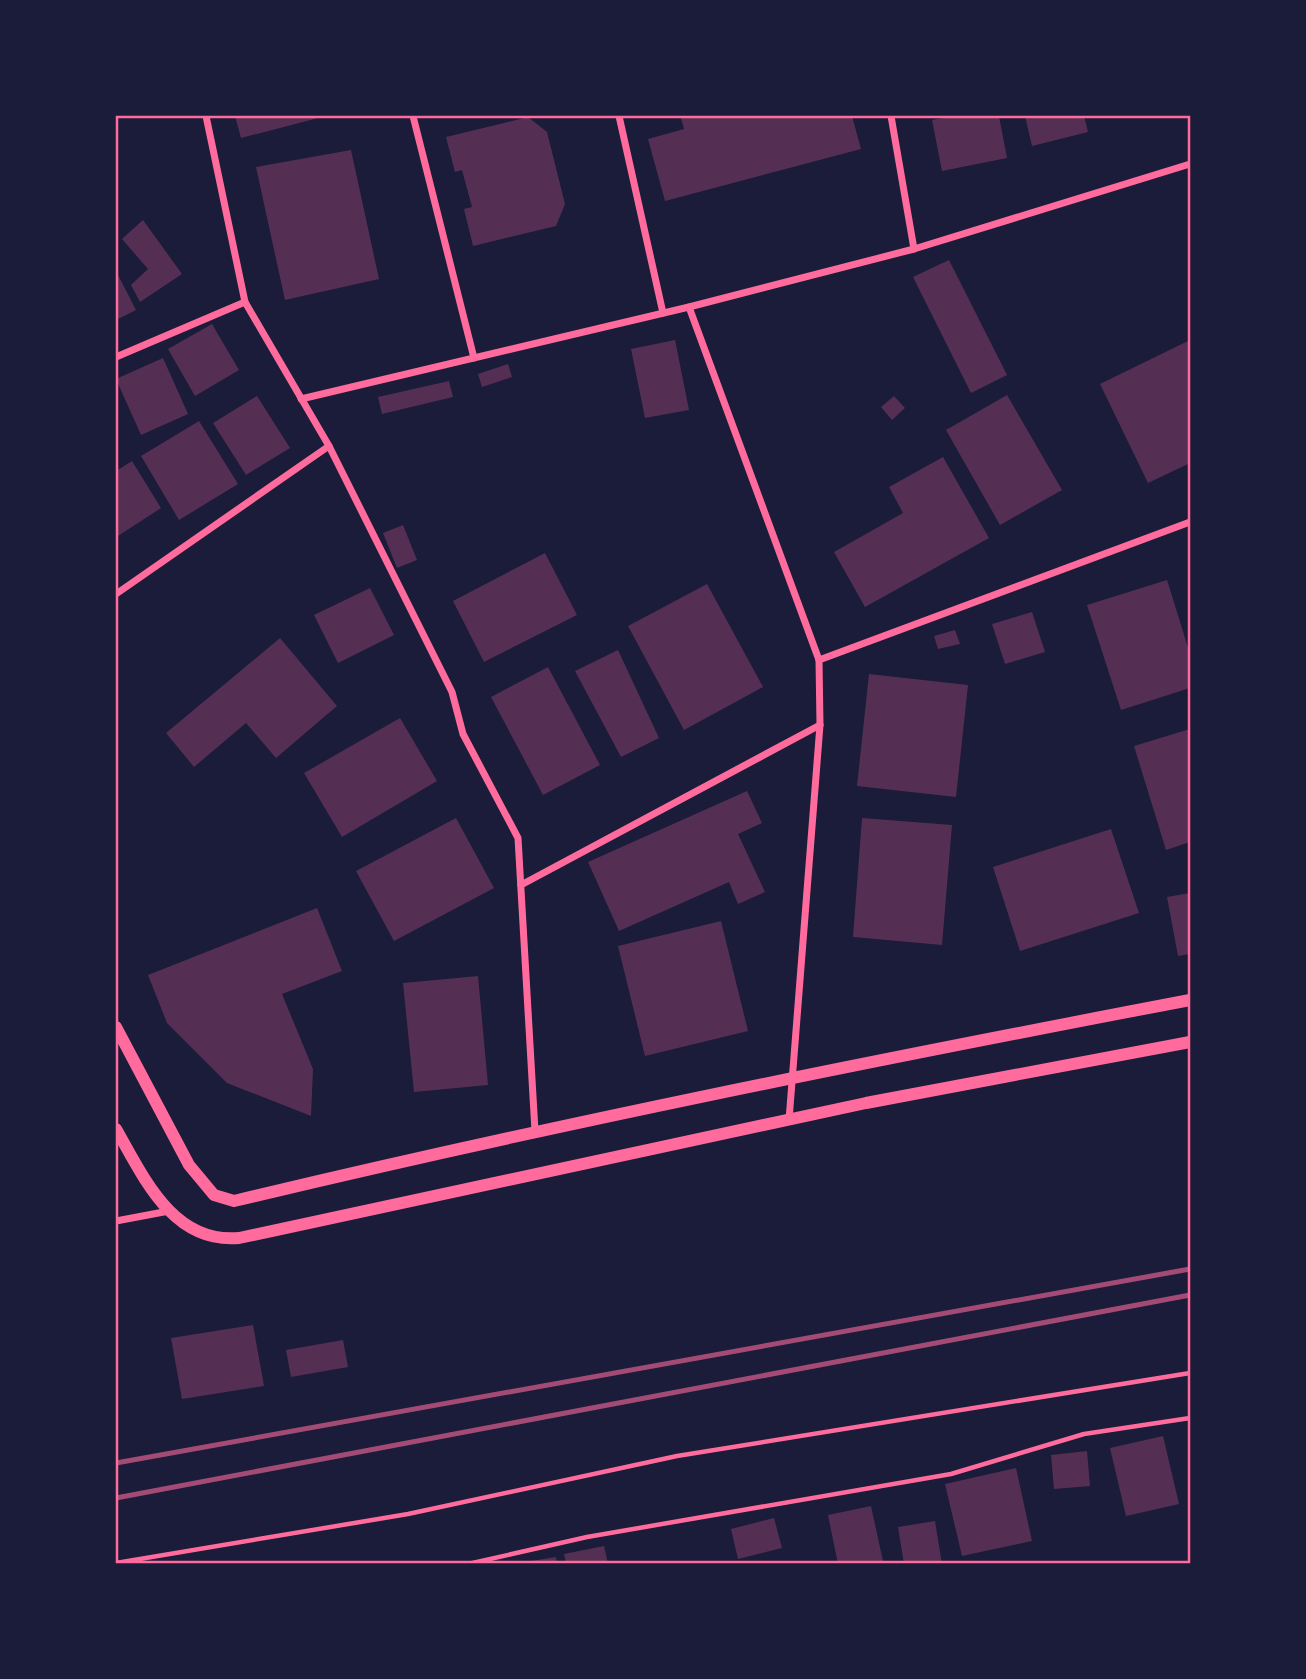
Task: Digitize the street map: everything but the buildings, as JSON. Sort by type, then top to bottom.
[{"type":"street","points":[[206,116],[245,302],[329,446],[452,692],[463,734],[519,838],[535,1131]]},
{"type":"street","points":[[413,116],[474,358]]},
{"type":"street","points":[[619,116],[663,313]]},
{"type":"street","points":[[891,116],[914,249]]},
{"type":"street","points":[[301,399],[689,307],[914,249],[1191,164]]},
{"type":"street","points":[[116,357],[245,302]]},
{"type":"street","points":[[689,307],[818,660],[820,724],[789,1120]]},
{"type":"street","points":[[116,594],[329,446]]},
{"type":"street","points":[[818,660],[1191,522]]},
{"type":"street","points":[[521,885],[820,724]]},
{"type":"street","points":[[116,1027],[194,1174],[214,1195],[234,1201],[535,1131],[793,1076],[1191,1000]]},
{"type":"street","points":[[116,1129],[169,1211],[196,1233],[225,1240],[789,1120],[1191,1042]]},
{"type":"street","points":[[116,1221],[169,1211]]},
{"type":"path","points":[[116,1563],[408,1514],[677,1456],[1191,1374]]},
{"type":"path","points":[[468,1563],[587,1537],[951,1474],[1084,1434],[1191,1418]]},
{"type":"railway","points":[[116,1463],[1190,1269]]},
{"type":"railway","points":[[116,1498],[1190,1295]]}]
